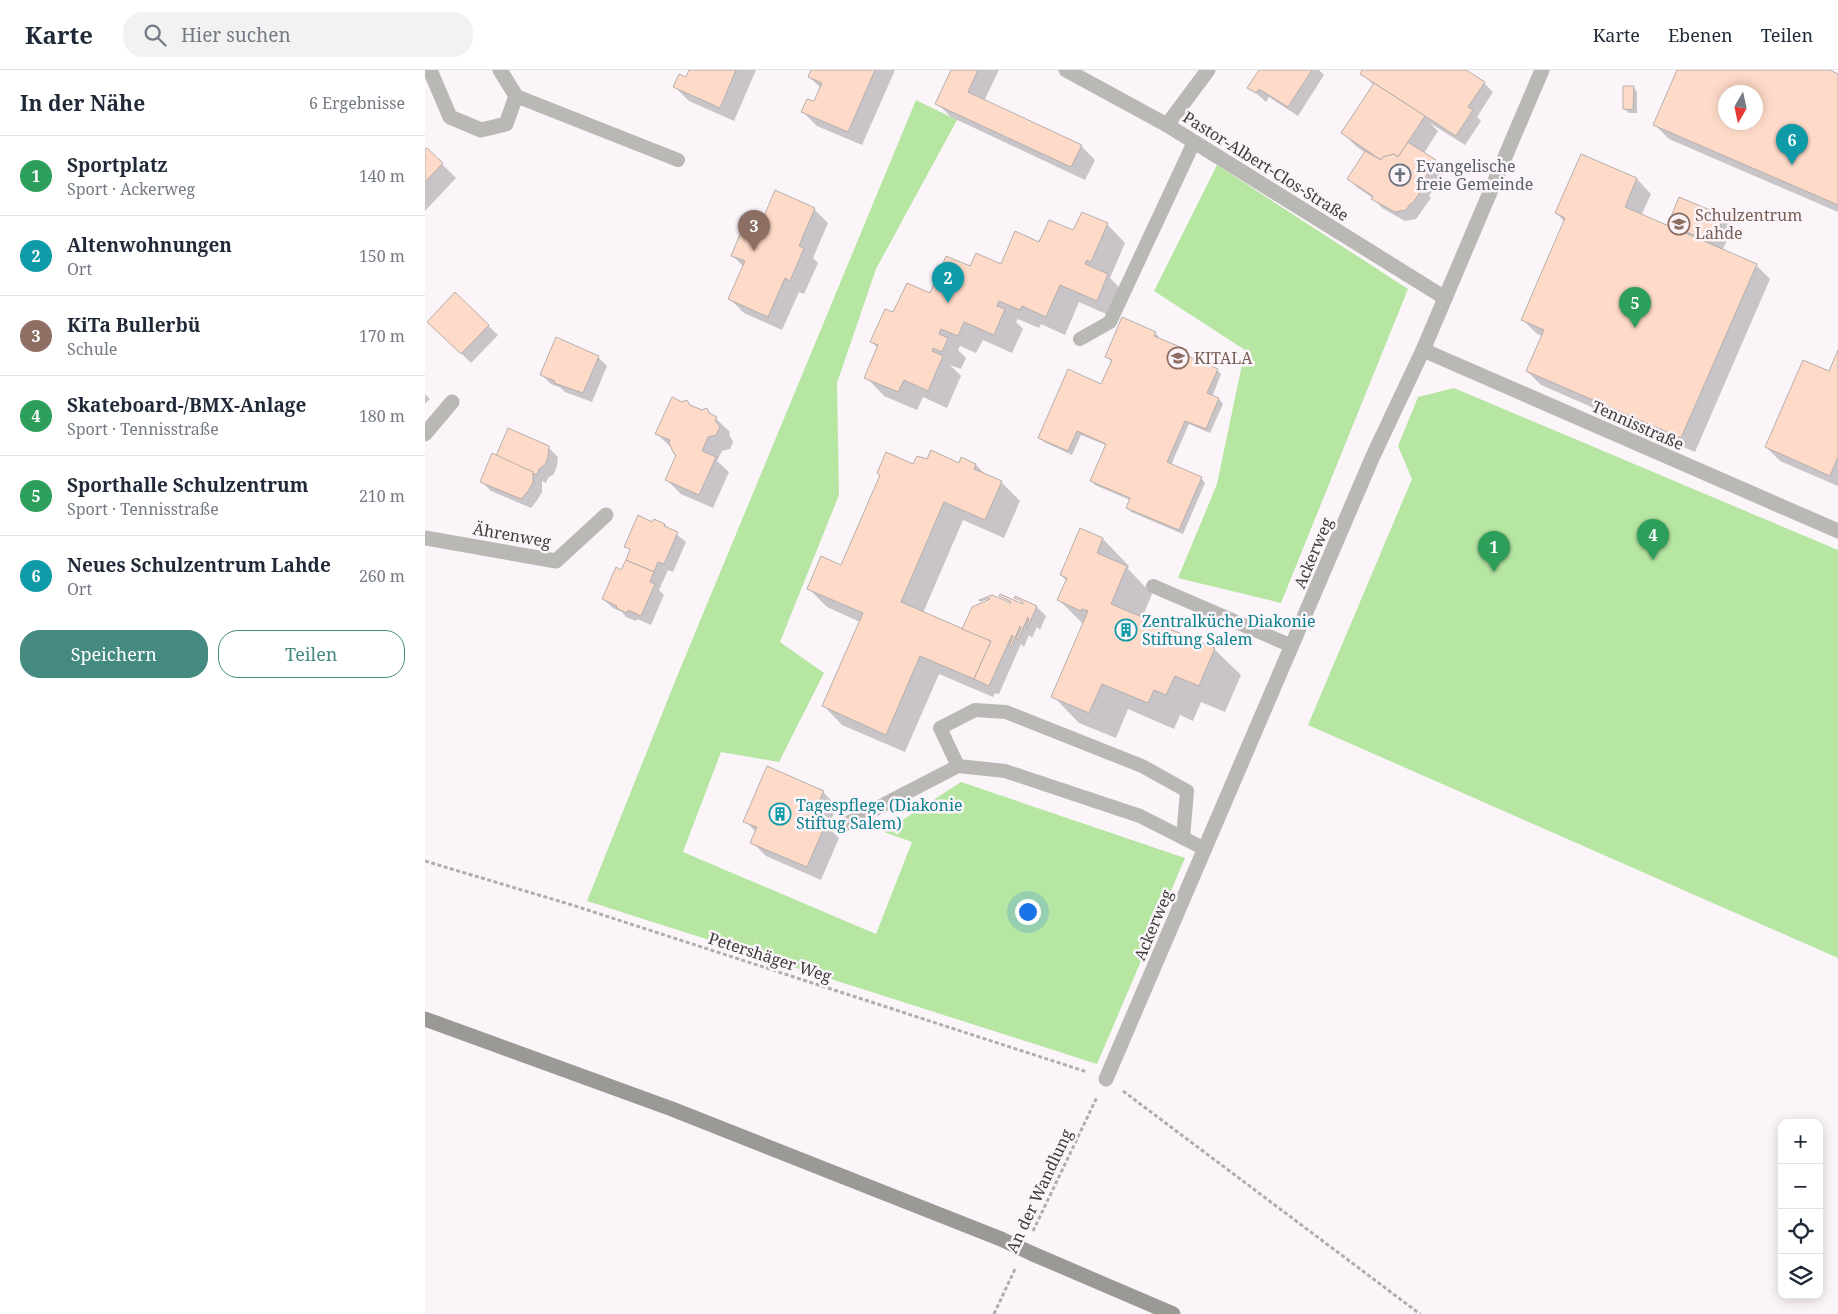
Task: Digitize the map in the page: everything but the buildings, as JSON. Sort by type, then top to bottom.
[{"type":"main road","points":[[425,1020],[672,1110],[1001,1239],[1173,1314]]},
{"type":"street","points":[[430,70],[451,117],[481,130],[505,124],[516,96],[499,70]]},
{"type":"street","name":"Pastor-Albert-Clos-Straße","points":[[1066,70],[1167,125],[1445,298]]},
{"type":"street","points":[[1167,125],[1208,70]]},
{"type":"street","name":"Ackerweg","points":[[1106,1079],[1373,456],[1423,350],[1542,70]]},
{"type":"street","name":"Tennisstraße","points":[[1423,350],[1838,531]]},
{"type":"street","points":[[425,434],[452,402]]},
{"type":"street","name":"Ährenweg","points":[[425,538],[556,561],[605,515]]},
{"type":"lane","points":[[516,96],[678,160]]},
{"type":"lane","points":[[1080,339],[1109,322],[1195,142]]},
{"type":"lane","points":[[1153,586],[1292,646]]},
{"type":"lane","points":[[958,766],[940,728],[975,710],[1006,712],[1143,766],[1187,791],[1183,838]]},
{"type":"lane","points":[[846,824],[958,766],[1005,771],[1141,816],[1205,849]]},
{"type":"path","name":"Petershäger Weg","points":[[425,861],[572,906],[1106,1079],[1420,1314]]},
{"type":"path","name":"An der Wandlung","points":[[1031,1236],[1106,1079]]},
{"type":"path","name":"An der Wandlung","points":[[994,1314],[1019,1262]]},
{"type":"green space","points":[[916,100],[957,120],[876,269],[837,383],[839,495],[780,642],[824,673],[779,762],[721,752],[683,852],[876,934],[912,842],[884,832],[961,782],[1185,858],[1097,1064],[587,901],[678,674]]},
{"type":"green space","points":[[1217,165],[1408,289],[1281,603],[1178,578],[1217,484],[1245,350],[1154,291]]},
{"type":"green space","points":[[1454,388],[1838,550],[1838,958],[1308,725],[1412,479],[1398,446],[1418,397]]},
{"type":"place","name":"Neues Schulzentrum Lahde","points":[[1792,165]]},
{"type":"place","name":"Evangelische freie Gemeinde","points":[[1400,175]]},
{"type":"place","name":"Schulzentrum Lahde","points":[[1679,224]]},
{"type":"place","name":"KiTa Bullerbü","points":[[754,251]]},
{"type":"place","name":"Altenwohnungen","points":[[948,303]]},
{"type":"place","name":"Sporthalle Schulzentrum","points":[[1635,328]]},
{"type":"place","name":"KITALA","points":[[1178,358]]},
{"type":"place","name":"Skateboard-/BMX-Anlage","points":[[1653,560]]},
{"type":"place","name":"Sportplatz","points":[[1494,572]]},
{"type":"place","name":"Zentralküche Diakonie Stiftung Salem","points":[[1126,630]]},
{"type":"place","name":"Tagespflege (Diakonie Stiftug Salem)","points":[[780,814]]}]
